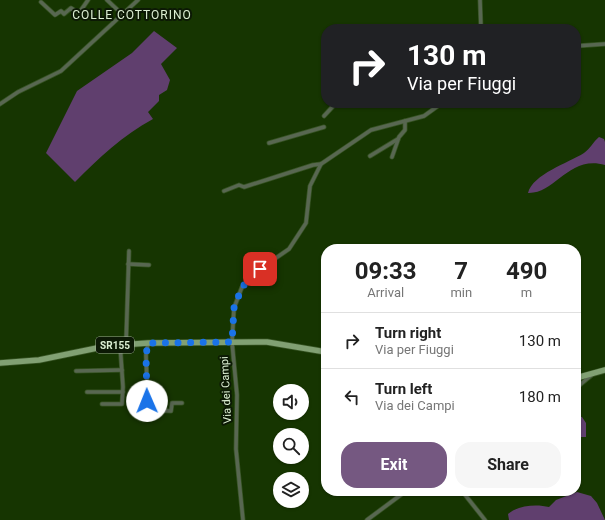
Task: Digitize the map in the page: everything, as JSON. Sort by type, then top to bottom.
[{"type":"main road","name":"SR155","points":[[0,363],[39,360],[123,344],[148,343],[267,342],[321,351]]},
{"type":"main road","points":[[581,377],[605,370]]},
{"type":"street","points":[[41,2],[56,15],[61,11],[64,14],[71,8],[80,13],[88,0]]},
{"type":"street","points":[[108,0],[122,14]]},
{"type":"street","points":[[0,104],[22,90],[61,71],[138,0]]},
{"type":"street","points":[[480,0],[481,24]]},
{"type":"street","points":[[581,46],[605,44]]},
{"type":"street","points":[[324,116],[331,108]]},
{"type":"street","name":"Via dei Campi","points":[[243,520],[236,450],[237,395],[232,342],[234,308],[242,287],[260,269],[289,249],[306,223],[310,186],[321,164],[371,130],[424,116],[435,108]]},
{"type":"street","points":[[392,157],[398,139],[405,130],[405,121]]},
{"type":"street","points":[[269,143],[324,128]]},
{"type":"street","points":[[370,156],[398,139]]},
{"type":"street","points":[[224,190],[239,185],[244,187],[308,166],[321,164]]},
{"type":"street","points":[[102,404],[122,404],[123,344],[129,251]]},
{"type":"street","points":[[128,264],[149,265]]},
{"type":"street","points":[[148,343],[146,355],[148,410],[171,411],[172,404],[182,403]]},
{"type":"street","points":[[76,370],[122,370]]},
{"type":"street","points":[[581,384],[593,374]]},
{"type":"street","points":[[87,392],[122,392]]},
{"type":"street","points":[[367,520],[399,496]]},
{"type":"street","points":[[466,496],[485,520]]},
{"type":"shaded area","points":[[154,31],[177,48],[161,64],[170,80],[167,90],[159,95],[159,101],[148,112],[153,119],[131,132],[93,164],[75,182],[46,153],[77,91],[132,53]]},
{"type":"shaded area","points":[[599,137],[604,139],[605,142],[605,165],[592,163],[581,165],[547,188],[538,192],[528,193],[531,186],[537,180],[584,153]]},
{"type":"shaded area","points":[[581,417],[586,423],[586,437],[581,437]]},
{"type":"shaded area","points":[[581,493],[591,496],[597,503],[605,520],[509,520],[508,514],[512,511],[522,507],[549,507],[556,500],[566,496],[581,496]]},
{"type":"district","name":"COLLE COTTORINO","points":[[132,15]]},
{"type":"route","points":[[147,401],[146,355],[148,352],[148,343],[232,342],[234,308],[242,287],[260,269]]}]
